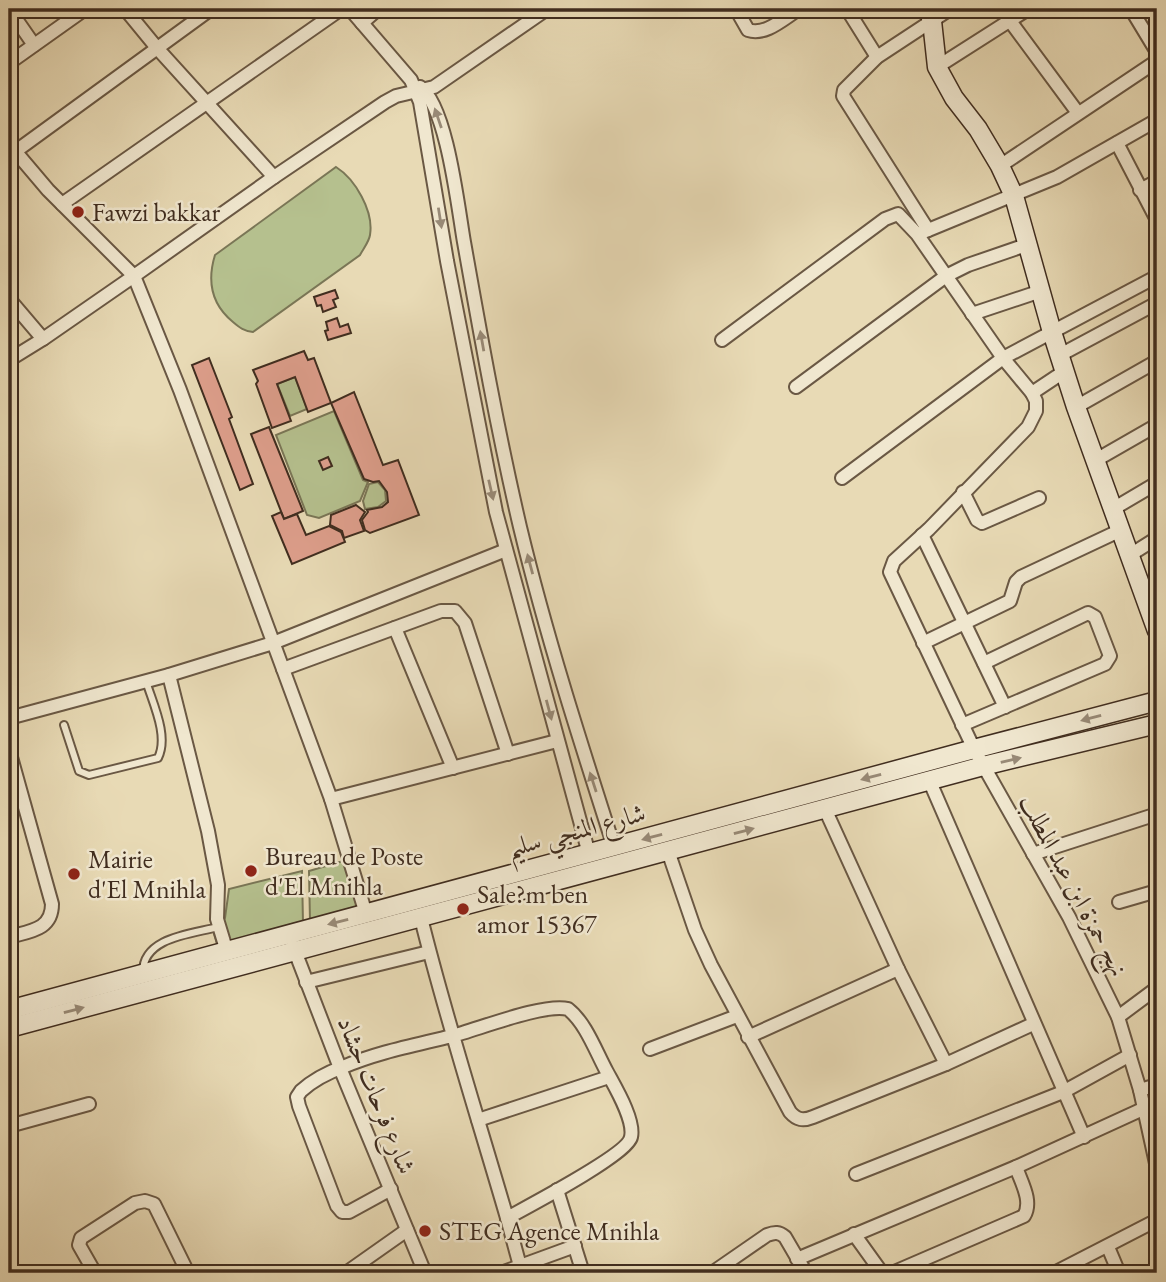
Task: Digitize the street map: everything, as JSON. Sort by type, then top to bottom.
[{"type":"main road","points":[[930,15],[937,67],[954,98],[978,129],[1014,196],[1076,407],[1130,555],[1152,597],[1157,631]]},
{"type":"main road","name":"شارع المنجي سليم","points":[[9,1010],[1157,701]]},
{"type":"main road","name":"شارع المنجي سليم","points":[[9,1028],[983,766],[1157,724]]},
{"type":"street","points":[[9,9],[34,45]]},
{"type":"street","points":[[9,63],[85,9]]},
{"type":"street","points":[[125,9],[274,177]]},
{"type":"street","points":[[211,9],[12,147],[62,204],[134,276],[180,390],[331,799],[366,915]]},
{"type":"street","points":[[62,204],[341,9]]},
{"type":"street","points":[[350,9],[417,87],[430,98],[439,121],[448,153],[502,449],[521,530],[566,696],[614,847]]},
{"type":"street","points":[[362,23],[378,9]]},
{"type":"street","points":[[9,360],[43,340],[385,102],[417,87],[441,83],[547,9]]},
{"type":"street","points":[[736,9],[747,30],[755,32],[767,29],[799,9]]},
{"type":"street","points":[[847,9],[877,57]]},
{"type":"street","points":[[950,9],[930,15],[877,57],[844,90],[843,96],[946,276],[1036,401],[1034,419],[922,535],[1005,707]]},
{"type":"street","points":[[937,67],[1028,9]]},
{"type":"street","points":[[1131,9],[1157,52]]},
{"type":"street","points":[[1010,21],[1078,113]]},
{"type":"street","points":[[1000,166],[1157,61]]},
{"type":"street","points":[[417,87],[425,117],[447,261],[483,454],[506,550],[589,855]]},
{"type":"street","points":[[923,232],[1014,196],[1075,168],[1157,120]]},
{"type":"street","points":[[1117,143],[1157,220]]},
{"type":"street","points":[[1140,190],[1157,181]]},
{"type":"street","points":[[722,340],[890,216],[901,216],[923,232]]},
{"type":"street","points":[[796,387],[946,276],[968,265],[1029,244]]},
{"type":"street","points":[[842,478],[1003,358],[1152,279],[1157,279]]},
{"type":"street","points":[[972,314],[1041,291]]},
{"type":"street","points":[[9,299],[43,340]]},
{"type":"street","points":[[1032,393],[1063,363],[1157,303]]},
{"type":"street","points":[[1076,407],[1157,361]]},
{"type":"street","points":[[1096,460],[1157,425]]},
{"type":"street","points":[[483,454],[502,449]]},
{"type":"street","points":[[1113,509],[1157,483]]},
{"type":"street","points":[[963,492],[977,520],[982,523],[1039,498]]},
{"type":"street","points":[[923,643],[1010,601],[1019,578],[1121,530]]},
{"type":"street","name":"نهج حمزة ابن عبد المطلب","points":[[922,535],[894,561],[890,572],[974,749],[1069,917],[1118,1017],[1155,1146],[1157,1168]]},
{"type":"street","points":[[1130,555],[1157,538]]},
{"type":"street","points":[[9,718],[169,675],[273,643],[506,550]]},
{"type":"street","points":[[283,669],[441,611],[455,611],[461,616],[508,754]]},
{"type":"street","points":[[962,725],[1108,662],[1110,651],[1095,617],[1086,613],[984,663]]},
{"type":"street","points":[[395,628],[453,768]]},
{"type":"street","points":[[169,675],[213,853],[218,885],[218,927],[227,951]]},
{"type":"street","points":[[331,799],[557,741]]},
{"type":"street","points":[[9,750],[52,904],[52,916],[46,924],[9,937]]},
{"type":"street","points":[[929,782],[1084,1136]]},
{"type":"street","points":[[825,809],[898,969],[946,1064]]},
{"type":"street","points":[[1033,854],[1157,814]]},
{"type":"street","points":[[668,852],[695,930],[737,1016],[790,1112],[800,1119],[813,1117],[946,1064],[1033,1024]]},
{"type":"street","points":[[1119,902],[1157,891]]},
{"type":"street","points":[[421,918],[520,1266]]},
{"type":"street","name":"شارع فرحات حشاد","points":[[290,933],[340,1068],[425,1273]]},
{"type":"street","points":[[306,982],[429,952]]},
{"type":"street","points":[[748,1037],[898,969]]},
{"type":"street","points":[[1118,1017],[1157,988]]},
{"type":"street","points":[[391,1189],[346,1213],[341,1212],[299,1106],[297,1097],[306,1086],[340,1068],[378,1055],[549,1009],[568,1009],[580,1021],[629,1117],[631,1141],[622,1150],[507,1218]]},
{"type":"street","points":[[650,1049],[737,1016]]},
{"type":"street","points":[[856,1174],[1063,1092],[1130,1055]]},
{"type":"street","points":[[478,1120],[609,1077]]},
{"type":"street","points":[[1140,1090],[1157,1086]]},
{"type":"street","points":[[9,1126],[89,1104]]},
{"type":"street","points":[[797,1259],[1016,1167],[1145,1108]]},
{"type":"street","points":[[892,1273],[1024,1216],[1028,1202],[1016,1167]]},
{"type":"street","points":[[557,1190],[583,1273]]},
{"type":"street","points":[[95,1273],[82,1253],[79,1245],[81,1238],[135,1203],[145,1200],[154,1205],[188,1273]]},
{"type":"street","points":[[1054,1273],[1157,1220]]},
{"type":"street","points":[[346,1273],[407,1230]]},
{"type":"street","points":[[718,1271],[767,1234],[774,1232],[785,1237],[806,1273]]},
{"type":"street","points":[[853,1234],[882,1273]]},
{"type":"street","points":[[501,1273],[575,1246]]},
{"type":"street","points":[[1108,1247],[1119,1273]]},
{"type":"lane","points":[[64,724],[79,771],[89,775],[158,758],[162,750],[162,739],[146,681]]},
{"type":"lane","points":[[143,973],[147,954],[157,945],[218,927]]},
{"type":"green space","points":[[336,167],[350,179],[366,206],[370,226],[366,245],[360,255],[253,332],[242,329],[220,308],[213,292],[211,274],[215,255]]},
{"type":"green space","points":[[295,377],[307,409],[290,416],[277,384]]},
{"type":"green space","points":[[334,411],[363,480],[368,482],[360,501],[319,518],[307,515],[276,435]]},
{"type":"green space","points":[[378,482],[385,490],[386,501],[378,507],[365,509],[363,501],[369,484]]},
{"type":"green space","points":[[353,858],[362,906],[310,921],[309,871]]},
{"type":"green space","points":[[302,871],[303,924],[218,947],[214,934],[225,918],[229,889]]},
{"type":"building","points":[[335,290],[338,298],[333,300],[336,307],[323,312],[314,297]]},
{"type":"building","points":[[337,318],[340,327],[348,324],[351,333],[328,340],[326,322]]},
{"type":"building","points":[[304,351],[308,360],[314,358],[331,403],[308,412],[295,377],[277,384],[291,421],[272,428],[253,370]]},
{"type":"building","points":[[209,358],[232,417],[229,419],[253,484],[240,490],[192,365]]},
{"type":"building","points":[[354,392],[383,465],[398,460],[419,515],[370,533],[365,530],[362,520],[367,510],[382,507],[388,502],[387,492],[379,481],[364,479],[331,403]]},
{"type":"building","points":[[269,427],[303,511],[284,519],[251,434]]},
{"type":"building","points":[[328,457],[332,466],[323,470],[319,461]]},
{"type":"building","points":[[356,505],[365,512],[360,520],[364,531],[344,538],[342,531],[330,525],[331,515]]},
{"type":"building","points":[[281,512],[284,519],[297,514],[306,535],[329,526],[341,532],[345,542],[292,564],[272,516]]},
{"type":"place","name":"Fawzi bakkar","points":[[78,212]]},
{"type":"place","name":"Bureau de Poste d'El Mnihla","points":[[251,871]]},
{"type":"place","name":"Mairie d'El Mnihla","points":[[74,874]]},
{"type":"place","name":"Sale?m ben amor 15367","points":[[463,909]]},
{"type":"place","name":"STEG Agence Mnihla","points":[[425,1231]]}]
